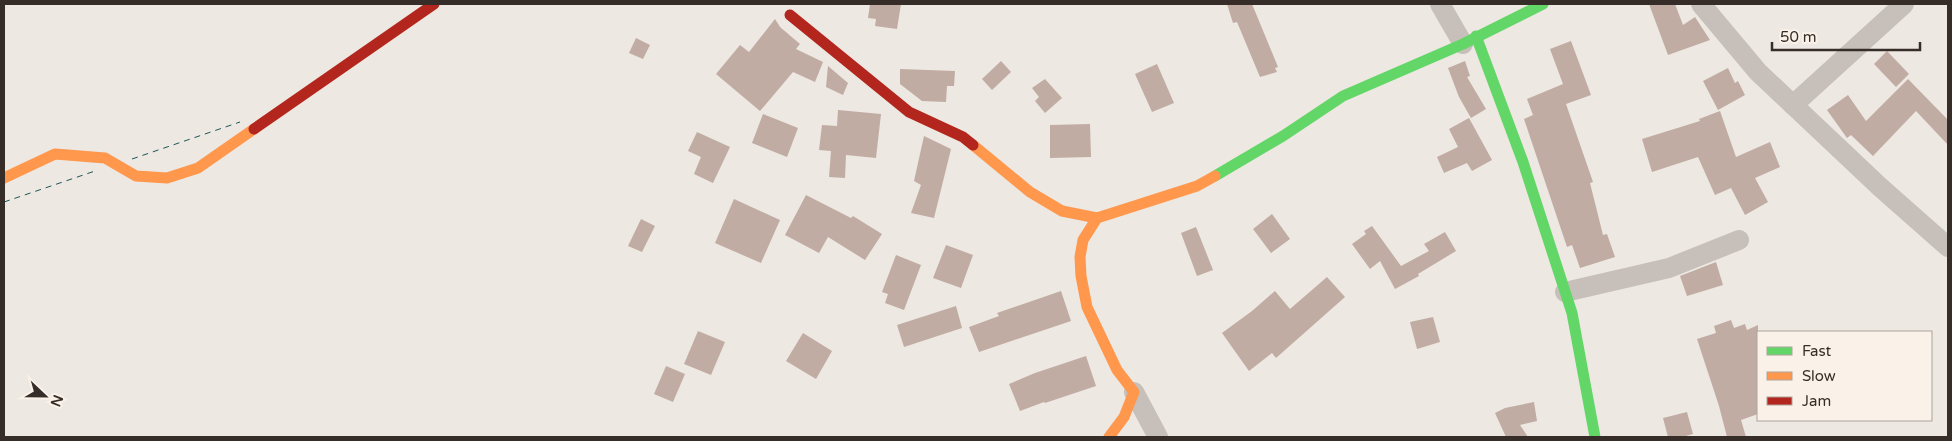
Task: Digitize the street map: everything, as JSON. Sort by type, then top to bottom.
[{"type":"street","points":[[4,178],[55,154],[106,158],[136,176],[167,178],[198,168],[434,4]]},
{"type":"street","points":[[1440,4],[1469,40],[1523,162],[1572,313],[1595,437]]},
{"type":"street","points":[[790,16],[909,112],[963,137],[1030,192],[1062,211],[1097,218],[1197,186],[1283,136],[1342,96],[1469,40],[1543,4]]},
{"type":"street","points":[[1702,4],[1758,72],[1880,187],[1948,247]]},
{"type":"street","points":[[1793,105],[1904,4]]},
{"type":"street","points":[[1097,218],[1083,240],[1080,257],[1081,276],[1087,306],[1117,370],[1134,392],[1158,437]]},
{"type":"street","points":[[1565,292],[1669,268],[1739,240]]},
{"type":"street","points":[[1109,437],[1124,416],[1134,392]]},
{"type":"building","points":[[870,4],[901,4],[897,29],[875,26],[876,19],[868,18]]},
{"type":"building","points":[[1227,4],[1252,4],[1278,67],[1275,68],[1277,72],[1260,77],[1237,22],[1233,23]]},
{"type":"building","points":[[1649,4],[1675,4],[1683,25],[1695,17],[1710,40],[1668,55]]},
{"type":"building","points":[[775,19],[780,27],[800,44],[796,49],[823,62],[815,82],[793,72],[760,111],[716,74],[740,45],[749,52]]},
{"type":"building","points":[[636,38],[650,45],[643,59],[629,53]]},
{"type":"building","points":[[1571,41],[1591,95],[1566,104],[1593,182],[1590,183],[1603,235],[1607,234],[1615,257],[1580,268],[1572,245],[1567,247],[1524,119],[1533,115],[1527,99],[1563,84],[1550,49]]},
{"type":"building","points":[[1887,51],[1909,74],[1896,87],[1874,64]]},
{"type":"building","points":[[1001,61],[1011,72],[992,90],[982,79]]},
{"type":"building","points":[[1465,61],[1470,76],[1467,77],[1486,109],[1471,118],[1459,97],[1448,68]]},
{"type":"building","points":[[1157,64],[1174,103],[1152,112],[1135,74]]},
{"type":"building","points":[[828,66],[848,83],[843,95],[826,87]]},
{"type":"building","points":[[1728,68],[1735,83],[1738,81],[1745,95],[1718,110],[1703,81]]},
{"type":"building","points":[[900,69],[955,71],[954,86],[947,86],[946,102],[922,101],[900,84]]},
{"type":"building","points":[[1045,79],[1062,98],[1045,113],[1035,101],[1039,97],[1032,88]]},
{"type":"building","points":[[1908,79],[1948,120],[1948,145],[1916,111],[1873,156],[1851,135],[1847,138],[1827,110],[1848,95],[1866,121]]},
{"type":"building","points":[[838,110],[881,114],[876,158],[846,155],[845,178],[829,177],[831,151],[819,150],[822,125],[837,126]]},
{"type":"building","points":[[1720,111],[1736,157],[1770,142],[1780,167],[1755,178],[1768,202],[1745,215],[1731,188],[1715,195],[1698,157],[1652,172],[1642,139],[1700,121],[1699,119]]},
{"type":"building","points":[[763,114],[798,128],[787,157],[752,143]]},
{"type":"building","points":[[1469,118],[1492,160],[1472,171],[1467,163],[1444,173],[1437,157],[1458,147],[1449,129]]},
{"type":"building","points":[[1090,124],[1091,157],[1050,158],[1050,125]]},
{"type":"building","points":[[697,132],[730,147],[713,183],[694,174],[701,157],[688,151]]},
{"type":"building","points":[[924,136],[951,149],[934,218],[911,213],[921,185],[914,181]]},
{"type":"building","points":[[806,195],[851,218],[853,216],[882,234],[865,260],[828,237],[819,253],[785,235]]},
{"type":"building","points":[[734,199],[780,220],[761,263],[715,243]]},
{"type":"building","points":[[1272,214],[1290,239],[1271,253],[1253,229]]},
{"type":"building","points":[[641,219],[655,226],[642,252],[628,246]]},
{"type":"building","points":[[1372,226],[1401,266],[1429,251],[1424,244],[1445,232],[1456,251],[1418,274],[1419,276],[1395,289],[1380,261],[1370,269],[1352,244],[1366,234],[1364,231]]},
{"type":"building","points":[[1196,227],[1213,270],[1197,276],[1181,233]]},
{"type":"building","points":[[946,245],[973,255],[961,288],[933,278]]},
{"type":"building","points":[[896,255],[921,265],[904,310],[885,303],[888,294],[882,292]]},
{"type":"building","points":[[1716,262],[1723,285],[1687,296],[1680,276]]},
{"type":"building","points":[[1327,277],[1345,297],[1276,358],[1272,353],[1249,371],[1222,333],[1275,291],[1290,309]]},
{"type":"building","points":[[1061,291],[1071,321],[979,352],[969,327],[999,316],[997,313]]},
{"type":"building","points":[[956,306],[962,328],[904,347],[897,325]]},
{"type":"building","points":[[1433,317],[1440,342],[1417,349],[1410,322]]},
{"type":"building","points":[[1731,320],[1734,328],[1745,324],[1747,330],[1758,325],[1757,414],[1741,420],[1746,437],[1727,437],[1697,339],[1716,333],[1714,326]]},
{"type":"building","points":[[698,331],[725,342],[711,375],[684,364]]},
{"type":"building","points":[[803,333],[832,351],[816,379],[786,361]]},
{"type":"building","points":[[1086,356],[1096,386],[1020,411],[1009,384]]},
{"type":"building","points":[[666,366],[685,374],[673,402],[654,394]]},
{"type":"building","points":[[1534,402],[1537,421],[1520,425],[1528,437],[1506,437],[1495,413],[1505,408]]},
{"type":"building","points":[[1687,412],[1693,434],[1682,437],[1668,437],[1663,418]]},
{"type":"ferry route","points":[[132,159],[240,122]]},
{"type":"ferry route","points":[[4,202],[95,171]]},
{"type":"traffic: fast","points":[[1215,176],[1283,136],[1343,96],[1463,44],[1543,4]]},
{"type":"traffic: fast","points":[[1476,36],[1523,162],[1572,313],[1595,437]]},
{"type":"traffic: slow","points":[[4,178],[55,154],[105,158],[136,176],[167,178],[198,168],[254,129]]},
{"type":"traffic: slow","points":[[973,145],[1030,192],[1062,211],[1097,218]]},
{"type":"traffic: slow","points":[[1109,437],[1124,417],[1134,392],[1117,370],[1087,307],[1081,276],[1080,257],[1083,240],[1097,218],[1197,186],[1215,176]]},
{"type":"traffic: jam","points":[[254,129],[434,4]]},
{"type":"traffic: jam","points":[[790,15],[909,112],[963,137],[973,145]]}]
